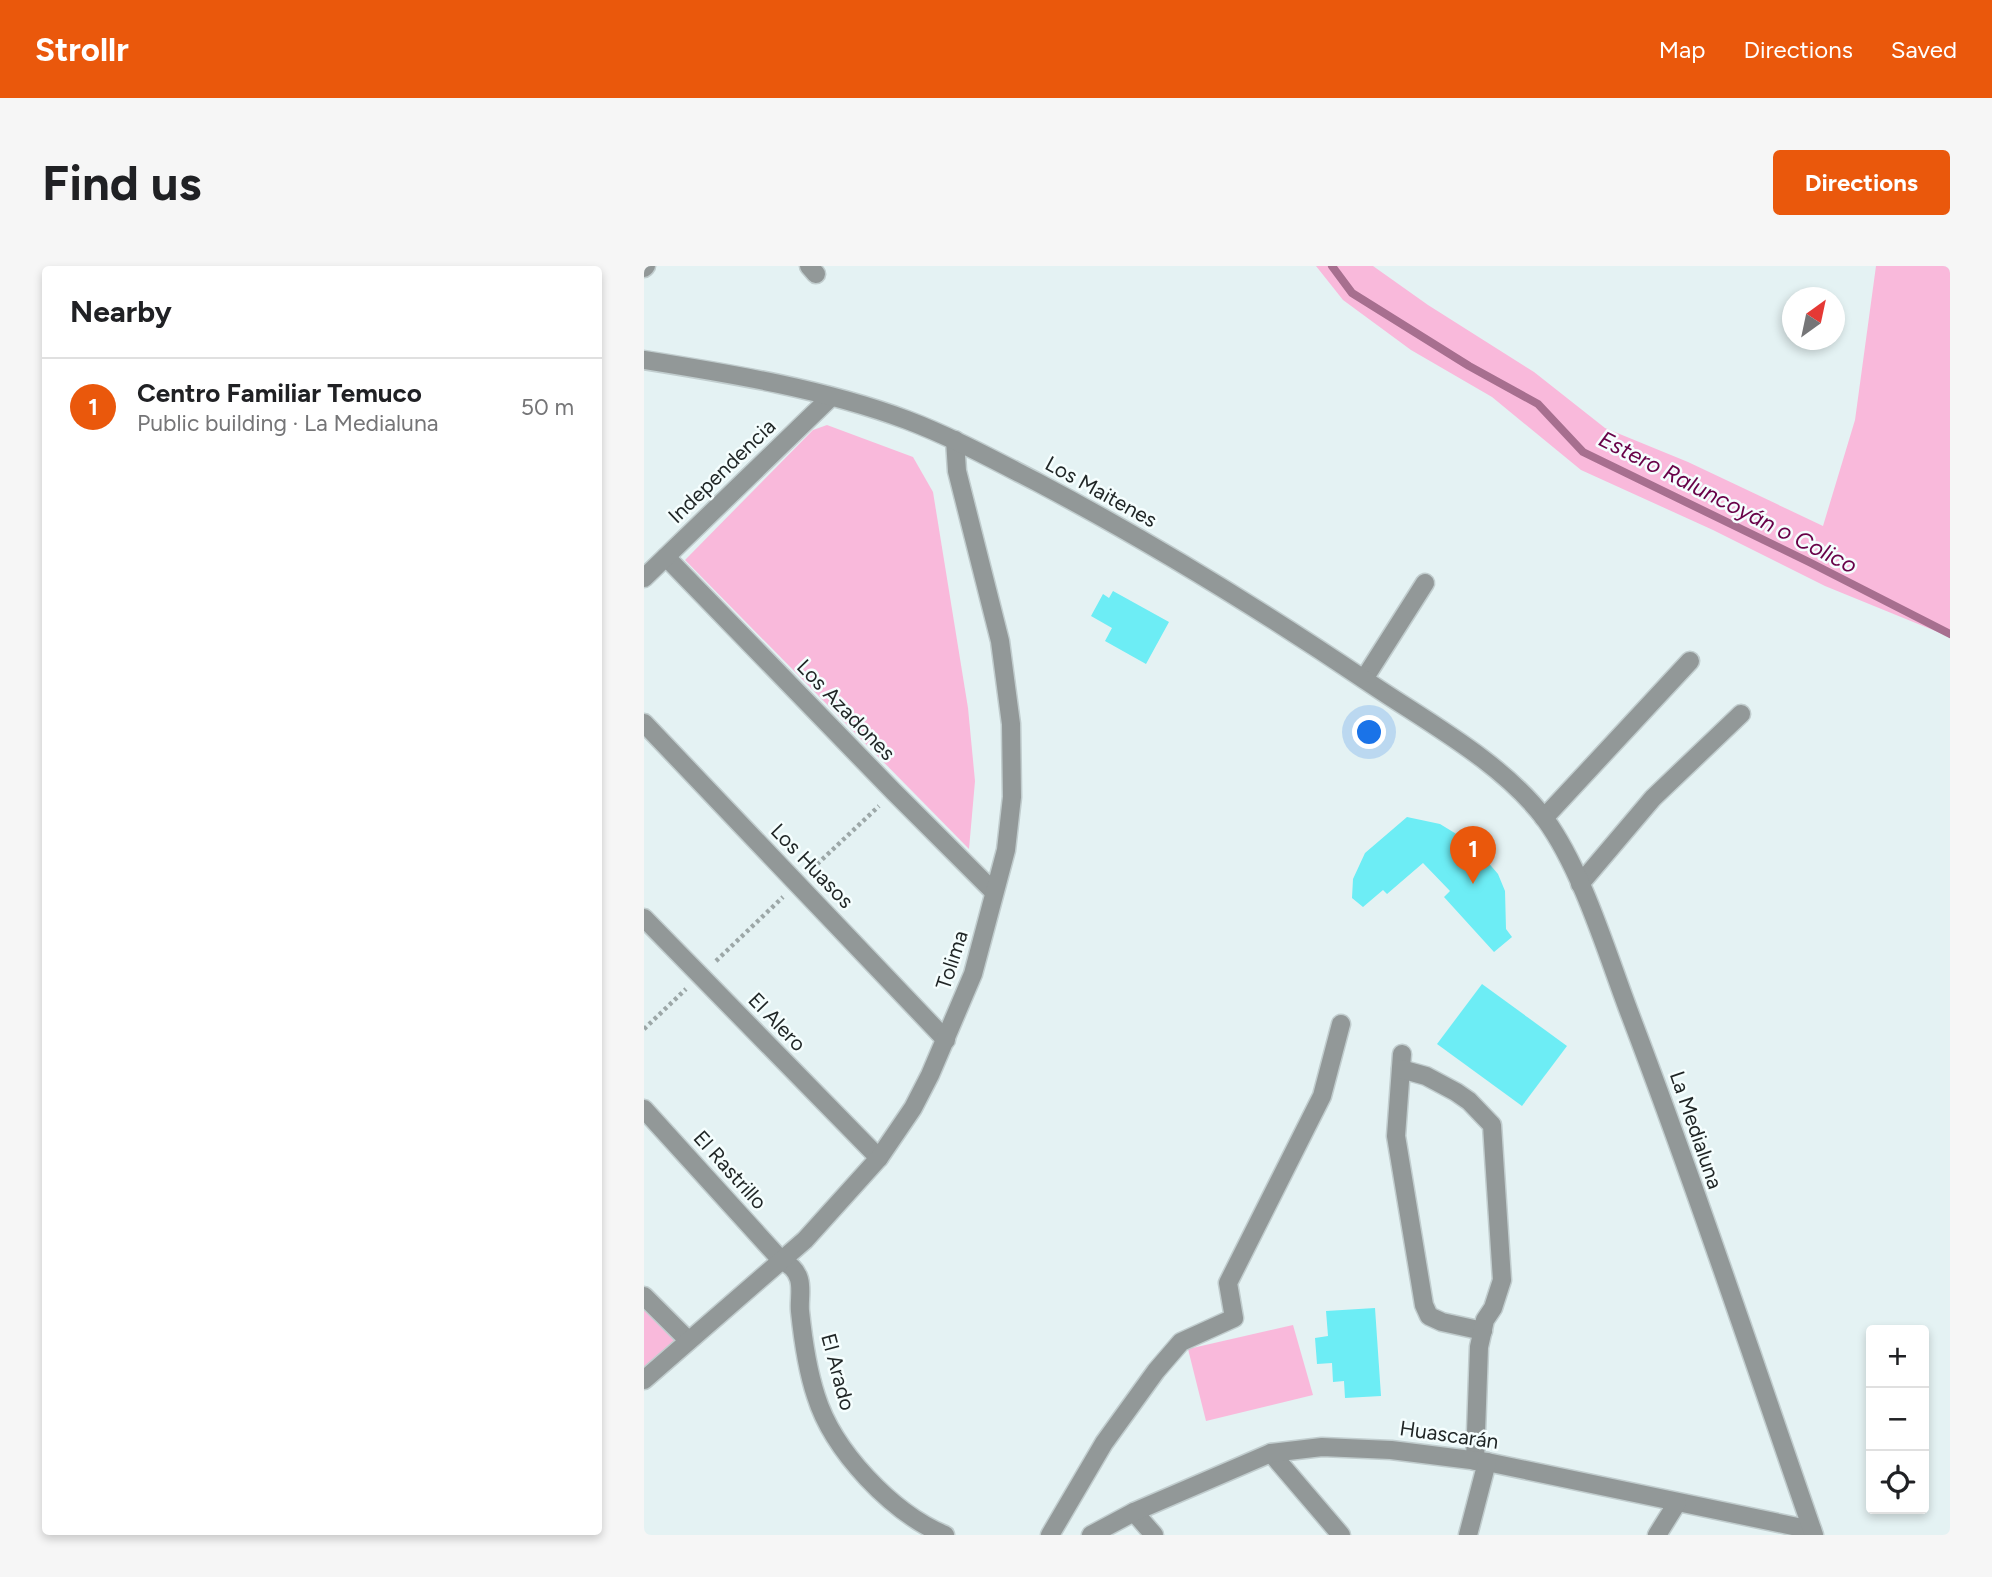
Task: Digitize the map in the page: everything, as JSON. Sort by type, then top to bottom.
[{"type":"street","name":"Los Maitenes","points":[[644,360],[712,371],[831,397],[904,419],[955,440],[1080,505],[1212,581],[1492,764]]},
{"type":"street","name":"Independencia","points":[[644,578],[831,397]]},
{"type":"street","name":"Tolima","points":[[644,1380],[805,1240],[879,1158],[913,1108],[946,1040],[973,974],[1006,850],[1012,797],[1011,724],[1000,641],[957,471],[955,440]]},
{"type":"street","name":"Los Azadones","points":[[666,556],[994,892]]},
{"type":"street","points":[[1364,679],[1425,583]]},
{"type":"street","points":[[1544,818],[1690,661]]},
{"type":"street","points":[[1580,884],[1653,798],[1741,714]]},
{"type":"street","name":"Los Huasos","points":[[644,723],[946,1040]]},
{"type":"street","name":"La Medialuna","points":[[1492,764],[1544,818],[1580,884],[1656,1085],[1813,1533]]},
{"type":"street","name":"El Alero","points":[[644,918],[879,1158]]},
{"type":"street","points":[[1050,1535],[1104,1443],[1156,1371],[1181,1342],[1234,1318],[1228,1283],[1322,1096],[1341,1024]]},
{"type":"street","points":[[1468,1535],[1481,1461],[1479,1347],[1483,1331],[1485,1320],[1493,1308],[1502,1280],[1492,1125],[1469,1101],[1401,1061],[1396,1136],[1424,1305],[1429,1316],[1483,1331]]},
{"type":"street","name":"El Rastrillo","points":[[644,1110],[781,1261]]},
{"type":"street","name":"El Arado","points":[[781,1261],[793,1266],[800,1280],[804,1348],[816,1397],[834,1438],[873,1484],[933,1530],[945,1535]]},
{"type":"street","points":[[644,1296],[688,1340]]},
{"type":"street","name":"Huascarán","points":[[1091,1535],[1134,1512],[1272,1453],[1322,1447],[1391,1450],[1481,1461],[1813,1533]]},
{"type":"street","points":[[1272,1453],[1341,1535]]},
{"type":"street","points":[[1657,1535],[1677,1503]]},
{"type":"street","points":[[1134,1512],[1154,1535]]},
{"type":"path","points":[[748,930],[894,792]]},
{"type":"shaded area","points":[[1316,266],[1373,266],[1428,305],[1534,372],[1605,428],[1688,462],[1823,526],[1855,420],[1876,266],[1950,266],[1950,637],[1825,586],[1713,530],[1581,470],[1492,397],[1411,350],[1343,300]]},
{"type":"shaded area","points":[[827,425],[913,457],[933,492],[968,708],[975,781],[969,849],[685,560],[813,430]]},
{"type":"shaded area","points":[[644,1296],[688,1340],[644,1380]]},
{"type":"shaded area","points":[[1293,1325],[1313,1395],[1206,1421],[1188,1349]]},
{"type":"building","points":[[1113,591],[1169,622],[1146,664],[1105,641],[1112,628],[1091,616],[1103,594],[1109,598]]},
{"type":"building","points":[[1407,817],[1440,824],[1458,835],[1473,845],[1498,874],[1505,891],[1506,929],[1512,937],[1494,952],[1444,897],[1450,891],[1423,863],[1387,894],[1383,890],[1363,907],[1352,898],[1353,879],[1365,853]]},
{"type":"building","points":[[1482,984],[1567,1046],[1522,1106],[1437,1044]]},
{"type":"building","points":[[1375,1308],[1381,1396],[1345,1398],[1344,1381],[1333,1382],[1332,1363],[1317,1364],[1315,1338],[1328,1336],[1326,1311]]},
{"type":"waterway","name":"Estero Raluncoyán o Colico","points":[[1332,266],[1352,293],[1469,366],[1538,404],[1583,452],[1950,634]]},
{"type":"place","name":"Centro Familiar Temuco","points":[[1473,884]]}]
